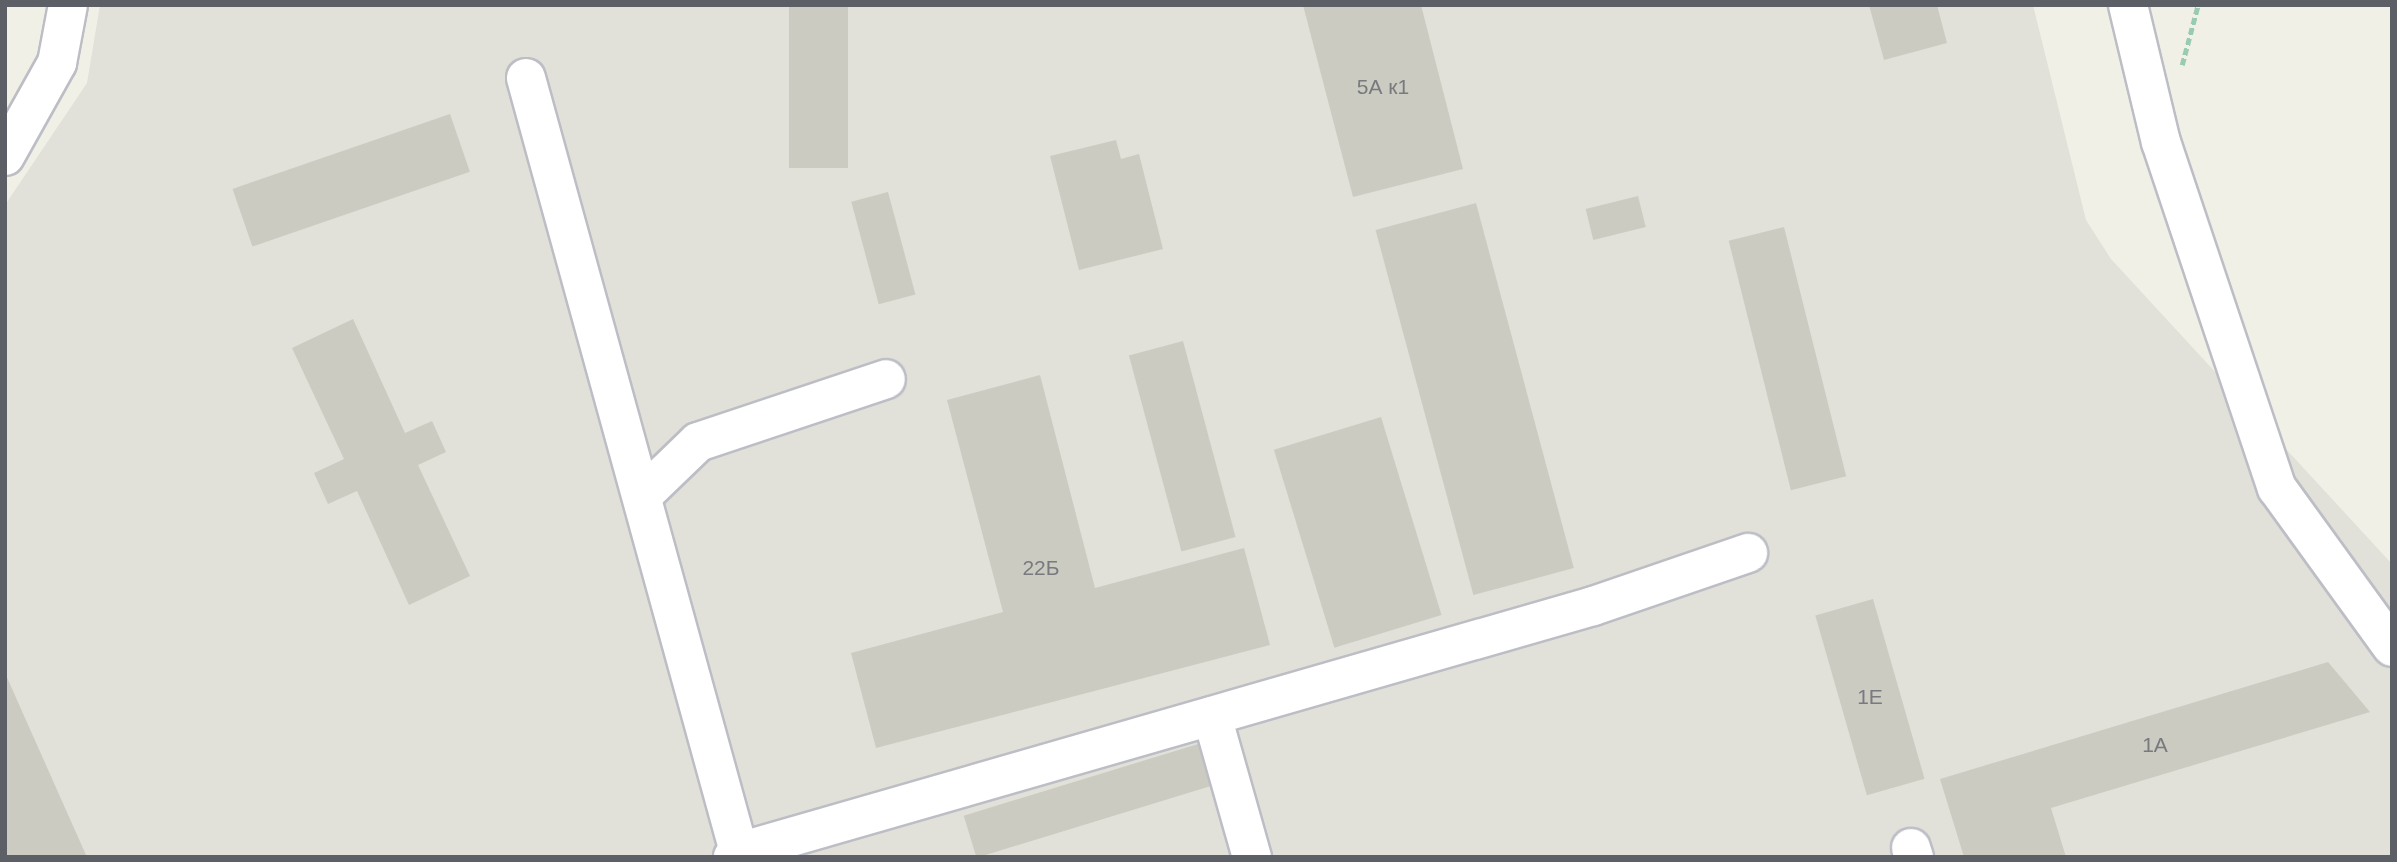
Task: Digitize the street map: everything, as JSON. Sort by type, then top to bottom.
[{"type":"street","points":[[5,156],[57,63],[68,5]]},
{"type":"street","points":[[2128,5],[2161,142],[2277,488],[2392,647]]},
{"type":"street","points":[[526,78],[643,495],[736,855],[1593,606],[1748,553]]},
{"type":"street","points":[[643,495],[698,442],[886,379]]},
{"type":"street","points":[[1212,716],[1252,857]]},
{"type":"shaded area","points":[[100,5],[2033,5],[2086,220],[2111,259],[2392,564],[2392,857],[5,857],[5,205],[87,83]]},
{"type":"building","points":[[789,5],[848,5],[848,168],[789,168]]},
{"type":"building","points":[[1303,5],[1421,5],[1463,169],[1353,197]]},
{"type":"building","points":[[1869,5],[1937,5],[1947,43],[1884,60]]},
{"type":"building","points":[[450,114],[470,172],[252,247],[233,189]]},
{"type":"building","points":[[1116,140],[1121,159],[1139,154],[1163,249],[1079,270],[1050,156]]},
{"type":"building","points":[[888,192],[915,294],[879,304],[851,202]]},
{"type":"building","points":[[1638,196],[1646,227],[1593,240],[1586,209]]},
{"type":"building","points":[[1476,203],[1574,568],[1473,595],[1376,230]]},
{"type":"building","points":[[1784,227],[1846,476],[1791,490],[1729,241]]},
{"type":"building","points":[[353,319],[405,433],[432,421],[446,452],[418,465],[470,576],[409,605],[357,491],[328,504],[314,473],[344,459],[292,348]]},
{"type":"building","points":[[1183,341],[1236,537],[1181,552],[1129,355]]},
{"type":"building","points":[[1040,375],[1095,588],[1244,548],[1270,645],[876,748],[851,653],[1003,612],[947,400]]},
{"type":"building","points":[[1381,417],[1442,615],[1334,648],[1274,450]]},
{"type":"building","points":[[1873,599],[1925,779],[1867,795],[1815,616]]},
{"type":"building","points":[[2328,662],[2370,712],[2051,808],[2066,857],[1964,857],[1940,779]]},
{"type":"building","points":[[5,673],[86,855],[83,857],[5,857]]},
{"type":"building","points":[[1198,744],[1211,786],[979,857],[976,857],[964,816]]}]
